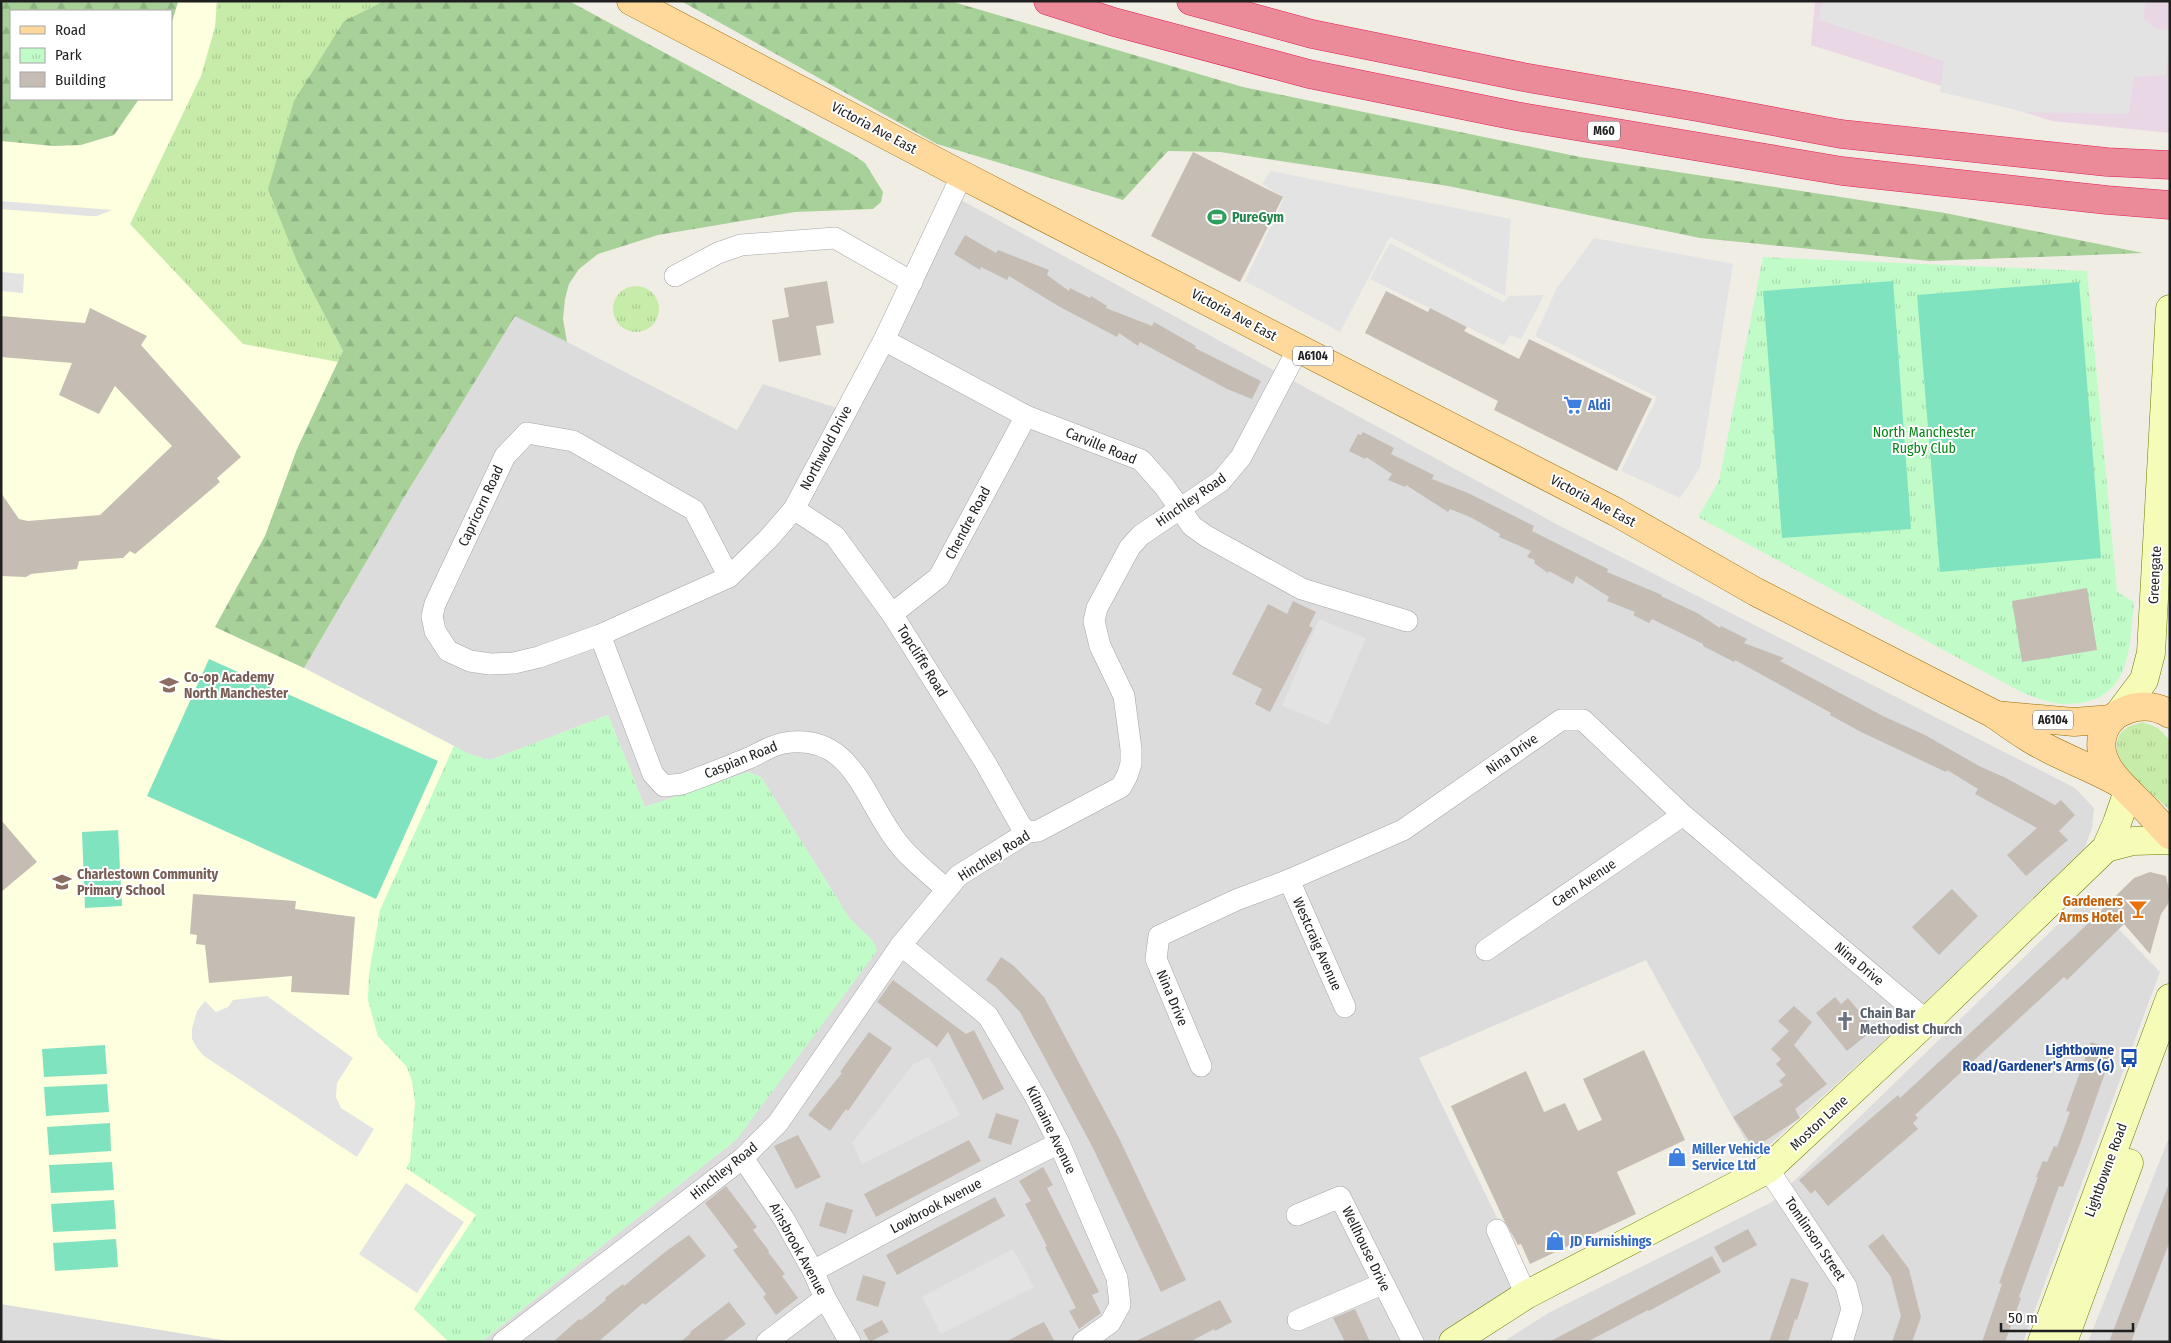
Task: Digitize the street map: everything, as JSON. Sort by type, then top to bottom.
[{"type":"highway","name":"M60","points":[[1048,1],[1114,22],[1308,74],[1516,116],[1842,171],[2107,200],[2170,204]]},
{"type":"highway","points":[[1191,1],[1312,34],[1350,42],[1523,77],[1840,134],[2106,162],[2170,165]]},
{"type":"main road","name":"Victoria Ave East","points":[[631,1],[962,175],[1115,252],[1616,512],[1756,592],[1994,714]]},
{"type":"main road","name":"Greengate","points":[[2116,716],[2144,680],[2151,653],[2170,309]]},
{"type":"main road","points":[[2170,714],[2148,706],[2134,708],[2116,716],[2103,735],[2102,753],[2107,766],[2123,787],[2170,835]]},
{"type":"main road","points":[[1994,714],[2030,739],[2071,760],[2094,769],[2123,787]]},
{"type":"main road","name":"A6104","points":[[1994,714],[2074,722],[2116,716]]},
{"type":"main road","name":"Moston Lane","points":[[1453,1342],[1526,1295],[1768,1170],[1927,1022],[2106,848],[2118,823],[2123,787]]},
{"type":"main road","points":[[2106,848],[2143,840],[2170,840]]},
{"type":"main road","name":"Lightbowne Road","points":[[2042,1342],[2163,1051],[2170,998]]},
{"type":"main road","name":"Lightbowne Road","points":[[2062,1342],[2139,1108]]},
{"type":"street","name":"Northwold Drive","points":[[600,634],[729,577],[768,539],[794,509],[884,340],[962,175]]},
{"type":"street","points":[[674,276],[718,253],[741,245],[835,238],[912,282]]},
{"type":"street","name":"Carville Road","points":[[884,340],[1026,416],[1141,460],[1164,486],[1192,526],[1206,536],[1302,589],[1407,621]]},
{"type":"street","name":"Hinchley Road","points":[[503,1342],[743,1158],[778,1123],[901,945],[958,876],[1028,832],[1038,831],[1121,787],[1131,764],[1131,749],[1124,696],[1100,646],[1094,621],[1097,608],[1130,547],[1141,535],[1221,481],[1231,471],[1241,457],[1298,348]]},
{"type":"street","name":"Chendre Road","points":[[892,614],[939,577],[1026,416]]},
{"type":"street","name":"Capricorn Road","points":[[600,634],[539,657],[514,663],[490,664],[470,661],[448,651],[435,631],[432,616],[435,604],[505,456],[528,433],[573,441],[694,510],[729,577]]},
{"type":"street","name":"Topcliffe Road","points":[[794,509],[835,536],[892,614],[985,762],[1021,826],[1028,832]]},
{"type":"street","name":"Caspian Road","points":[[600,634],[653,774],[664,786],[682,784],[782,744],[804,741],[822,745],[836,752],[848,764],[895,840],[916,864],[946,889]]},
{"type":"street","name":"Nina Drive","points":[[1201,1066],[1156,959],[1159,936],[1236,900],[1289,880],[1402,830],[1562,720],[1583,720],[1683,815],[1927,1022]]},
{"type":"street","name":"Caen Avenue","points":[[1486,950],[1683,815]]},
{"type":"street","name":"Westcraig Avenue","points":[[1289,880],[1345,1007]]},
{"type":"street","name":"Kilmaine Avenue","points":[[901,945],[988,1016],[1036,1096],[1059,1143],[1117,1278],[1120,1305],[1110,1323],[1083,1342]]},
{"type":"street","name":"Lowbrook Avenue","points":[[813,1271],[936,1205],[1059,1143]]},
{"type":"street","name":"Ainsbrook Avenue","points":[[743,1158],[784,1219],[850,1342]]},
{"type":"street","name":"Tomlinson Street","points":[[1768,1170],[1846,1286],[1852,1309],[1842,1342]]},
{"type":"street","name":"Wellhouse Drive","points":[[1297,1215],[1340,1197],[1382,1284],[1413,1342]]},
{"type":"street","points":[[1497,1230],[1526,1295]]},
{"type":"street","points":[[1298,1320],[1382,1284]]},
{"type":"street","points":[[767,1342],[825,1298]]},
{"type":"shaded area","name":"Co-op Academy North Manchester","points":[[178,1],[384,1],[344,21],[343,351],[297,449],[265,536],[215,627],[304,668],[454,746],[381,910],[368,1000],[378,1036],[407,1067],[412,1081],[415,1103],[410,1162],[407,1168],[476,1215],[414,1309],[449,1342],[235,1342],[1,1304],[1,141],[54,146],[114,135],[138,100],[172,100],[172,22]]},
{"type":"shaded area","points":[[1815,1],[2170,1],[2170,133],[2052,121],[1811,45]]},
{"type":"shaded area","points":[[1822,1],[2145,1],[2144,19],[2156,29],[2170,30],[2166,75],[2134,77],[2129,114],[2025,112],[1940,92],[1944,61],[1819,20]]},
{"type":"shaded area","points":[[1271,171],[1511,219],[1505,296],[1390,237],[1340,332],[1245,281],[1284,198],[1262,184]]},
{"type":"shaded area","points":[[961,200],[1560,526],[2075,788],[2094,808],[2092,828],[2085,847],[1926,1002],[1755,1158],[1646,960],[1419,1058],[1528,1281],[1433,1342],[481,1342],[737,1139],[873,941],[850,919],[761,777],[748,772],[645,807],[608,715],[490,760],[469,754],[304,668],[403,499],[515,315],[737,430],[763,384],[840,409]]},
{"type":"shaded area","points":[[1,201],[112,210],[97,216],[89,216],[1,209]]},
{"type":"shaded area","points":[[1594,238],[1733,264],[1700,468],[1680,498],[1621,471],[1657,397],[1535,336],[1557,288]]},
{"type":"shaded area","points":[[1390,243],[1504,302],[1509,296],[1544,295],[1521,339],[1510,335],[1504,345],[1370,279]]},
{"type":"shaded area","points":[[1,272],[24,274],[23,293],[1,291]]},
{"type":"shaded area","points":[[1319,619],[1366,638],[1329,725],[1282,706]]},
{"type":"shaded area","points":[[2087,896],[2160,972],[2023,1342],[1503,1342],[1550,1312],[1772,1202]]},
{"type":"shaded area","points":[[267,996],[353,1058],[337,1083],[336,1097],[341,1108],[374,1129],[357,1157],[204,1056],[197,1048],[192,1039],[192,1029],[197,1011],[205,1001],[216,1012],[228,1007],[233,1000]]},
{"type":"shaded area","points":[[929,1057],[960,1115],[862,1164],[852,1143],[913,1064]]},
{"type":"shaded area","points":[[2170,1135],[2170,1342],[2088,1342]]},
{"type":"shaded area","points":[[406,1183],[464,1222],[417,1293],[359,1254]]},
{"type":"shaded area","points":[[1013,1249],[1034,1287],[941,1334],[922,1297]]},
{"type":"shaded area","points":[[1,1304],[235,1342],[1,1342]]},
{"type":"green space","points":[[1,1],[178,1],[172,22],[172,10],[10,10],[10,100],[138,100],[114,135],[81,145],[54,146],[1,141]]},
{"type":"green space","points":[[217,1],[384,1],[344,21],[298,264],[343,351],[338,362],[243,344],[130,224],[201,76],[215,27]]},
{"type":"green space","points":[[384,1],[569,1],[852,154],[865,163],[883,192],[881,202],[873,209],[795,212],[658,235],[598,254],[579,269],[569,284],[563,319],[567,342],[515,316],[403,499],[304,668],[215,627],[265,536],[297,449],[343,351],[298,264],[268,189],[294,101],[344,21]]},
{"type":"green space","points":[[681,1],[950,1],[1243,87],[1580,157],[1945,213],[2143,253],[1930,261],[1700,238],[1448,186],[1220,152],[1168,151],[1123,200],[937,144]]},
{"type":"green space","name":"North Manchester Rugby Club","points":[[1763,257],[2087,271],[2117,592],[2134,602],[2127,657],[2122,672],[2114,685],[2102,695],[2086,702],[2059,704],[2023,693],[1698,517],[1719,481]]},
{"type":"green space","points":[[1893,281],[1911,529],[1782,538],[1763,291]]},
{"type":"green space","points":[[2079,282],[2101,558],[1940,572],[1917,295]]},
{"type":"green space","points":[[641,286],[653,292],[658,300],[658,318],[653,326],[645,331],[631,332],[619,326],[614,318],[613,304],[619,292],[627,287]]},
{"type":"green space","points":[[209,659],[438,761],[376,899],[147,796]]},
{"type":"green space","points":[[608,715],[645,807],[748,772],[761,777],[850,919],[873,941],[877,951],[737,1139],[481,1342],[449,1342],[414,1309],[476,1215],[406,1168],[410,1162],[415,1103],[412,1081],[407,1067],[378,1036],[368,1000],[369,974],[380,910],[454,746],[469,754],[490,760]]},
{"type":"green space","points":[[2143,722],[2158,728],[2170,740],[2170,810],[2130,773],[2117,750],[2118,739],[2125,729]]},
{"type":"green space","points":[[118,830],[122,906],[85,908],[82,832]]},
{"type":"green space","points":[[105,1045],[107,1074],[44,1077],[42,1049]]},
{"type":"green space","points":[[107,1084],[109,1112],[46,1116],[44,1087]]},
{"type":"green space","points":[[110,1123],[111,1151],[49,1155],[47,1127]]},
{"type":"green space","points":[[112,1162],[114,1190],[51,1193],[49,1165]]},
{"type":"green space","points":[[114,1200],[116,1229],[53,1232],[51,1204]]},
{"type":"green space","points":[[116,1239],[118,1267],[55,1271],[53,1243]]},
{"type":"building","name":"PureGym","points":[[1193,152],[1283,197],[1240,282],[1151,236]]},
{"type":"building","points":[[965,235],[996,253],[998,250],[1049,270],[1047,275],[1069,291],[1070,288],[1090,298],[1091,296],[1107,306],[1106,308],[1152,326],[1154,322],[1196,346],[1195,348],[1261,381],[1252,399],[1227,389],[1140,342],[1138,346],[1119,333],[1117,337],[1060,307],[1009,276],[1007,280],[981,267],[980,270],[954,254]]},
{"type":"building","points":[[827,281],[834,323],[816,326],[821,355],[779,362],[772,320],[789,317],[784,288]]},
{"type":"building","name":"Aldi","points":[[1386,291],[1428,312],[1430,308],[1467,327],[1464,331],[1519,359],[1529,339],[1652,399],[1617,471],[1494,410],[1498,401],[1365,333]]},
{"type":"building","points":[[90,308],[147,336],[141,345],[241,457],[217,478],[220,482],[135,554],[130,551],[123,558],[79,561],[77,569],[31,574],[26,577],[1,576],[1,493],[19,519],[28,521],[100,515],[172,446],[115,386],[99,414],[59,395],[72,363],[1,357],[1,316],[85,323]]},
{"type":"building","points":[[1363,432],[1394,448],[1391,454],[1434,475],[1432,479],[1468,493],[1534,526],[1532,531],[1608,569],[1607,572],[1662,595],[1697,613],[1720,628],[1721,626],[1747,639],[1744,643],[1784,658],[1780,661],[1883,716],[1925,735],[1979,766],[2006,778],[2055,805],[2061,800],[2075,815],[2059,831],[2068,840],[2026,876],[2007,855],[2037,828],[1975,794],[1978,789],[1947,770],[1946,772],[1861,732],[1830,715],[1831,713],[1735,660],[1734,662],[1703,646],[1703,644],[1652,619],[1649,623],[1633,615],[1635,612],[1607,601],[1609,597],[1576,576],[1573,584],[1549,571],[1548,573],[1534,563],[1535,560],[1527,557],[1531,551],[1499,537],[1500,534],[1472,518],[1450,509],[1448,512],[1406,485],[1405,487],[1388,480],[1392,474],[1366,457],[1365,459],[1349,451],[1358,434],[1361,435]]},
{"type":"building","points":[[2087,588],[2097,650],[2022,662],[2012,601]]},
{"type":"building","points":[[1293,601],[1316,612],[1309,626],[1313,628],[1270,712],[1255,704],[1262,689],[1232,674],[1268,604],[1287,614]]},
{"type":"building","points":[[1,820],[37,862],[1,892]]},
{"type":"building","points":[[2150,872],[2166,876],[2170,895],[2168,904],[2161,914],[2150,954],[2124,924],[2067,980],[2064,977],[1915,1115],[1918,1118],[1913,1123],[1918,1129],[1828,1206],[1815,1190],[1811,1194],[1799,1180],[1898,1095],[1900,1098],[2076,935],[2134,878]]},
{"type":"building","points":[[1952,889],[1978,916],[1939,955],[1912,927]]},
{"type":"building","points":[[193,894],[296,901],[295,909],[355,917],[349,995],[291,992],[292,976],[209,983],[205,945],[196,944],[197,935],[190,934]]},
{"type":"building","points":[[1001,957],[1014,966],[1044,997],[1119,1138],[1186,1280],[1161,1292],[1093,1148],[1020,1012],[996,987],[986,980]]},
{"type":"building","points":[[893,980],[966,1034],[974,1030],[1004,1089],[983,1100],[948,1032],[937,1047],[877,1002]]},
{"type":"building","name":"Chain Bar Methodist Church","points":[[1835,997],[1841,1004],[1848,998],[1874,1029],[1847,1051],[1816,1013]]},
{"type":"building","points":[[1794,1006],[1812,1022],[1794,1045],[1827,1084],[1795,1109],[1800,1118],[1754,1148],[1733,1117],[1783,1085],[1779,1081],[1786,1075],[1776,1064],[1781,1059],[1771,1049],[1789,1031],[1778,1021]]},
{"type":"building","points":[[869,1032],[892,1048],[848,1111],[846,1109],[830,1131],[808,1115],[842,1073],[840,1072]]},
{"type":"building","points":[[2091,1042],[2113,1050],[2080,1144],[2063,1187],[2059,1186],[2005,1342],[1982,1342],[2002,1284],[1999,1283],[2038,1177],[2036,1177],[2043,1161],[2047,1162],[2054,1146],[2057,1147],[2070,1112],[2066,1111]]},
{"type":"building","points":[[1644,1050],[1685,1140],[1617,1172],[1636,1214],[1530,1264],[1521,1244],[1518,1245],[1504,1220],[1451,1106],[1526,1071],[1544,1112],[1565,1103],[1578,1131],[1602,1120],[1583,1079]]},
{"type":"building","points":[[996,1113],[1019,1120],[1011,1145],[988,1138]]},
{"type":"building","points":[[798,1135],[821,1177],[796,1189],[774,1146]]},
{"type":"building","points":[[969,1140],[981,1161],[876,1217],[864,1194]]},
{"type":"building","points":[[1043,1167],[1053,1185],[1047,1188],[1099,1292],[1092,1295],[1101,1313],[1079,1329],[1069,1311],[1076,1308],[1025,1204],[1031,1201],[1019,1181]]},
{"type":"building","points":[[726,1186],[757,1227],[753,1230],[785,1274],[782,1276],[798,1298],[776,1315],[763,1297],[766,1294],[733,1250],[738,1247],[705,1203]]},
{"type":"building","points":[[2168,1186],[2170,1241],[2131,1342],[2109,1342]]},
{"type":"building","points":[[995,1197],[1005,1216],[897,1275],[886,1255]]},
{"type":"building","points":[[826,1202],[853,1210],[846,1234],[819,1226]]},
{"type":"building","points":[[1748,1229],[1757,1245],[1723,1263],[1714,1247]]},
{"type":"building","points":[[1883,1234],[1909,1269],[1921,1317],[1912,1342],[1892,1342],[1901,1316],[1891,1277],[1868,1246]]},
{"type":"building","points":[[689,1235],[706,1256],[645,1305],[643,1303],[598,1342],[553,1342],[579,1319],[581,1320],[606,1300],[605,1298],[623,1284],[624,1286]]},
{"type":"building","points":[[1712,1256],[1721,1272],[1649,1311],[1587,1342],[1549,1342]]},
{"type":"building","points":[[863,1275],[886,1282],[878,1307],[856,1300]]},
{"type":"building","points":[[1791,1278],[1809,1283],[1797,1320],[1795,1319],[1788,1342],[1769,1342]]},
{"type":"building","points":[[1220,1300],[1232,1322],[1215,1331],[1214,1329],[1190,1342],[1134,1342]]},
{"type":"building","points":[[729,1302],[746,1324],[722,1342],[680,1342],[690,1332]]},
{"type":"building","points":[[1355,1309],[1370,1342],[1345,1342],[1333,1318]]},
{"type":"building","points":[[882,1320],[889,1332],[870,1342],[863,1330]]},
{"type":"building","points":[[1044,1322],[1055,1342],[1006,1342],[1031,1328]]},
{"type":"place","name":"PureGym","points":[[1217,217]]},
{"type":"place","name":"Aldi","points":[[1573,405]]},
{"type":"place","name":"Co-op Academy North Manchester","points":[[169,685]]},
{"type":"place","name":"Charlestown Community Primary School","points":[[62,882]]},
{"type":"place","name":"Gardeners Arms Hotel","points":[[2138,909]]},
{"type":"place","name":"Chain Bar Methodist Church","points":[[1845,1021]]},
{"type":"place","name":"Lightbowne Road/Gardener's Arms (G)","points":[[2129,1058]]},
{"type":"place","name":"Miller Vehicle Service Ltd","points":[[1677,1157]]},
{"type":"place","name":"JD Furnishings","points":[[1555,1241]]}]
